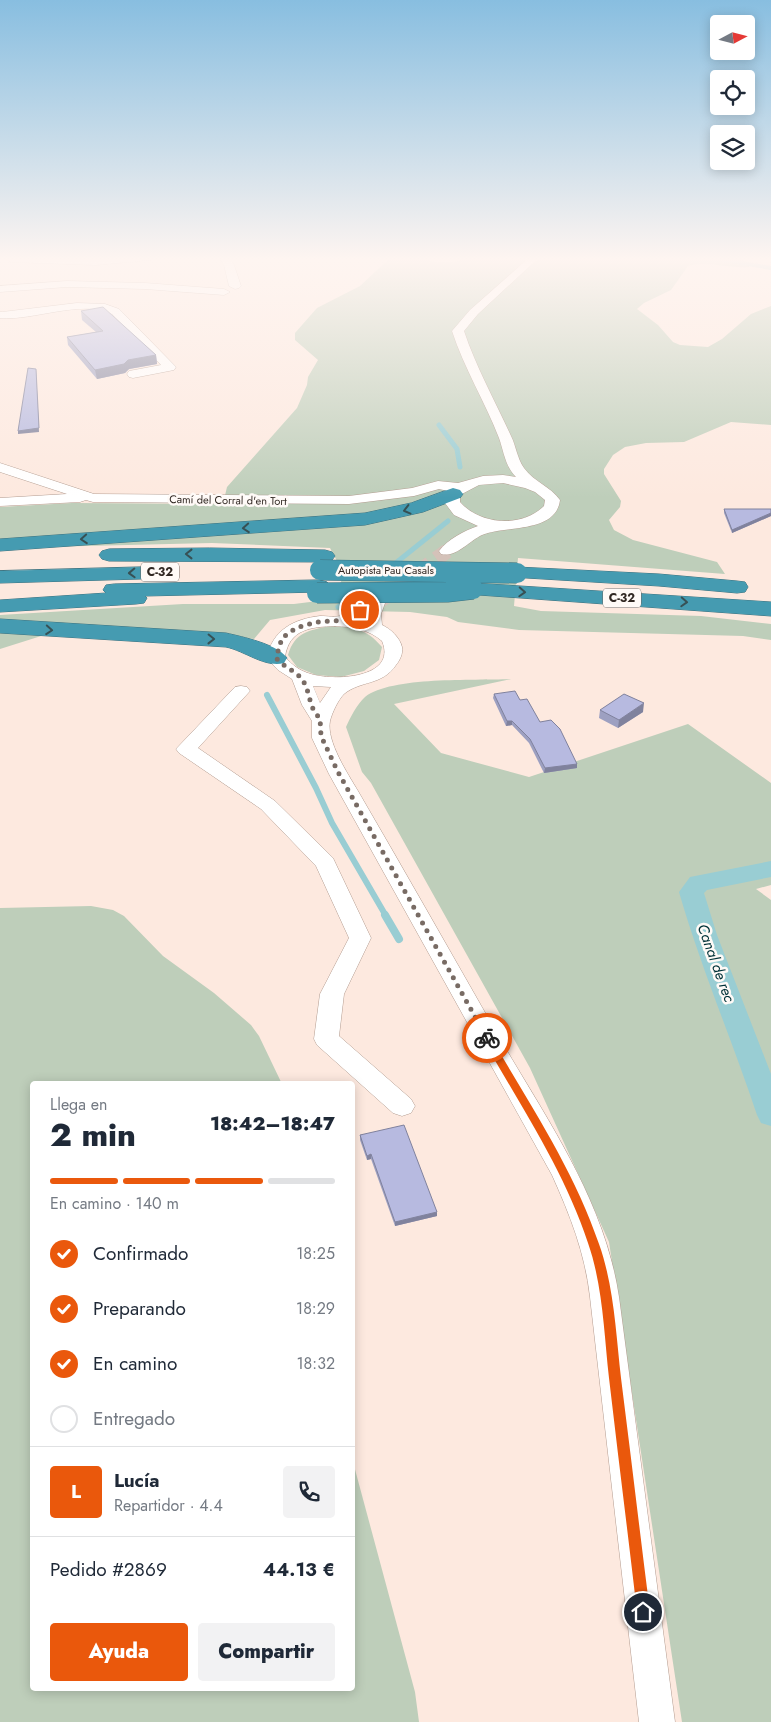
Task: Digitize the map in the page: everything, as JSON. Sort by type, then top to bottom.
[{"type":"highway","points":[[0,545],[365,519],[416,508],[456,491]]},
{"type":"highway","points":[[0,558],[135,554],[320,576]]},
{"type":"highway","name":"Autopista Pau Casals","points":[[0,593],[240,586],[320,576],[518,569],[771,590]]},
{"type":"highway","name":"Autopista Pau Casals","points":[[0,577],[249,570],[320,576]]},
{"type":"highway","points":[[0,606],[234,594],[320,576]]},
{"type":"highway","name":"C-32","points":[[320,576],[447,592],[473,589],[771,609]]},
{"type":"highway","points":[[0,626],[226,640],[247,645],[276,658]]},
{"type":"street","points":[[133,374],[170,367],[140,337]]},
{"type":"street","points":[[446,550],[465,536],[484,528],[529,521],[542,516],[549,511],[552,505],[547,493],[530,483],[518,471],[511,458],[506,439],[460,337]]},
{"type":"street","points":[[492,479],[504,470],[511,458]]},
{"type":"street","name":"Camí del Corral d'en Tort","points":[[0,467],[93,498],[349,500],[414,492],[438,485],[456,491]]},
{"type":"street","points":[[500,524],[469,518],[458,511],[452,503],[456,491],[473,482],[492,479],[530,483]]},
{"type":"street","points":[[0,502],[93,498]]},
{"type":"street","points":[[465,536],[463,533],[469,518]]},
{"type":"street","points":[[346,620],[370,604],[377,603],[373,614],[374,628]]},
{"type":"street","points":[[355,681],[325,683],[309,681],[300,677],[283,666],[276,658],[282,638],[296,628],[317,622],[346,620],[374,628],[390,639],[394,654],[390,662],[377,674],[355,681],[336,692],[320,718],[321,736],[338,772],[398,876],[437,951],[563,1171],[579,1204],[594,1245],[602,1273],[657,1722]]},
{"type":"street","points":[[300,677],[308,692],[314,714],[320,718]]},
{"type":"street","points":[[240,691],[186,749],[268,805],[325,863],[360,938],[332,994],[326,1039],[402,1106]]},
{"type":"green space","points":[[295,337],[669,337],[680,345],[708,347],[724,337],[771,337],[771,425],[731,422],[684,442],[646,443],[625,447],[613,455],[604,469],[604,474],[621,501],[620,507],[609,520],[614,530],[633,540],[717,562],[725,574],[518,558],[514,606],[541,611],[701,616],[771,624],[771,640],[743,636],[519,630],[458,622],[447,617],[410,612],[325,610],[270,620],[254,639],[185,631],[76,625],[0,649],[0,615],[183,604],[294,604],[318,601],[338,589],[342,579],[338,563],[330,548],[212,543],[0,548],[0,507],[72,503],[223,504],[227,487],[297,408],[307,385],[308,377],[318,360],[295,340]]},
{"type":"green space","points":[[329,626],[352,628],[365,632],[382,647],[379,660],[364,671],[341,677],[316,675],[297,667],[288,655],[294,641],[309,631]]},
{"type":"green space","points":[[511,679],[394,704],[441,753],[529,777],[688,724],[771,783],[771,885],[756,889],[771,900],[771,1722],[682,1722],[609,1242],[530,1068],[371,783],[362,772],[346,727],[362,700],[378,690],[435,681]]},
{"type":"green space","points":[[91,906],[113,910],[124,916],[163,956],[214,993],[251,1025],[259,1036],[281,1081],[30,1081],[30,1691],[355,1691],[355,1469],[415,1692],[419,1722],[0,1722],[0,908]]},
{"type":"building","points":[[67,337],[137,337],[156,355],[128,360],[124,364],[95,370]]},
{"type":"building","points":[[28,368],[36,369],[39,428],[18,431]]},
{"type":"building","points":[[724,509],[771,509],[771,513],[732,530]]},
{"type":"building","points":[[515,691],[520,700],[527,699],[540,722],[551,720],[560,729],[577,764],[545,768],[530,739],[512,721],[507,721],[494,694]]},
{"type":"building","points":[[624,694],[644,703],[619,720],[600,710]]},
{"type":"building","points":[[404,1125],[437,1212],[395,1222],[371,1154],[367,1156],[360,1135]]},
{"type":"waterway","points":[[439,425],[457,449],[460,467]]},
{"type":"waterway","points":[[392,566],[448,521]]},
{"type":"waterway","points":[[338,607],[350,598]]},
{"type":"waterway","points":[[267,695],[316,788],[332,823],[386,916]]},
{"type":"waterway","name":"Canal de rec","points":[[771,869],[699,883],[691,892],[704,935],[746,1042],[771,1115]]},
{"type":"waterway","points":[[385,915],[399,939]]},
{"type":"tunnel","points":[[381,600],[447,551]]},
{"type":"way so far","points":[[360,610],[346,620],[317,622],[296,628],[282,638],[276,658],[283,666],[300,677],[308,692],[314,714],[320,718],[321,736],[338,772],[398,876],[437,951],[487,1038]]},
{"type":"route","points":[[487,1038],[563,1171],[579,1204],[602,1273],[643,1612]]}]
